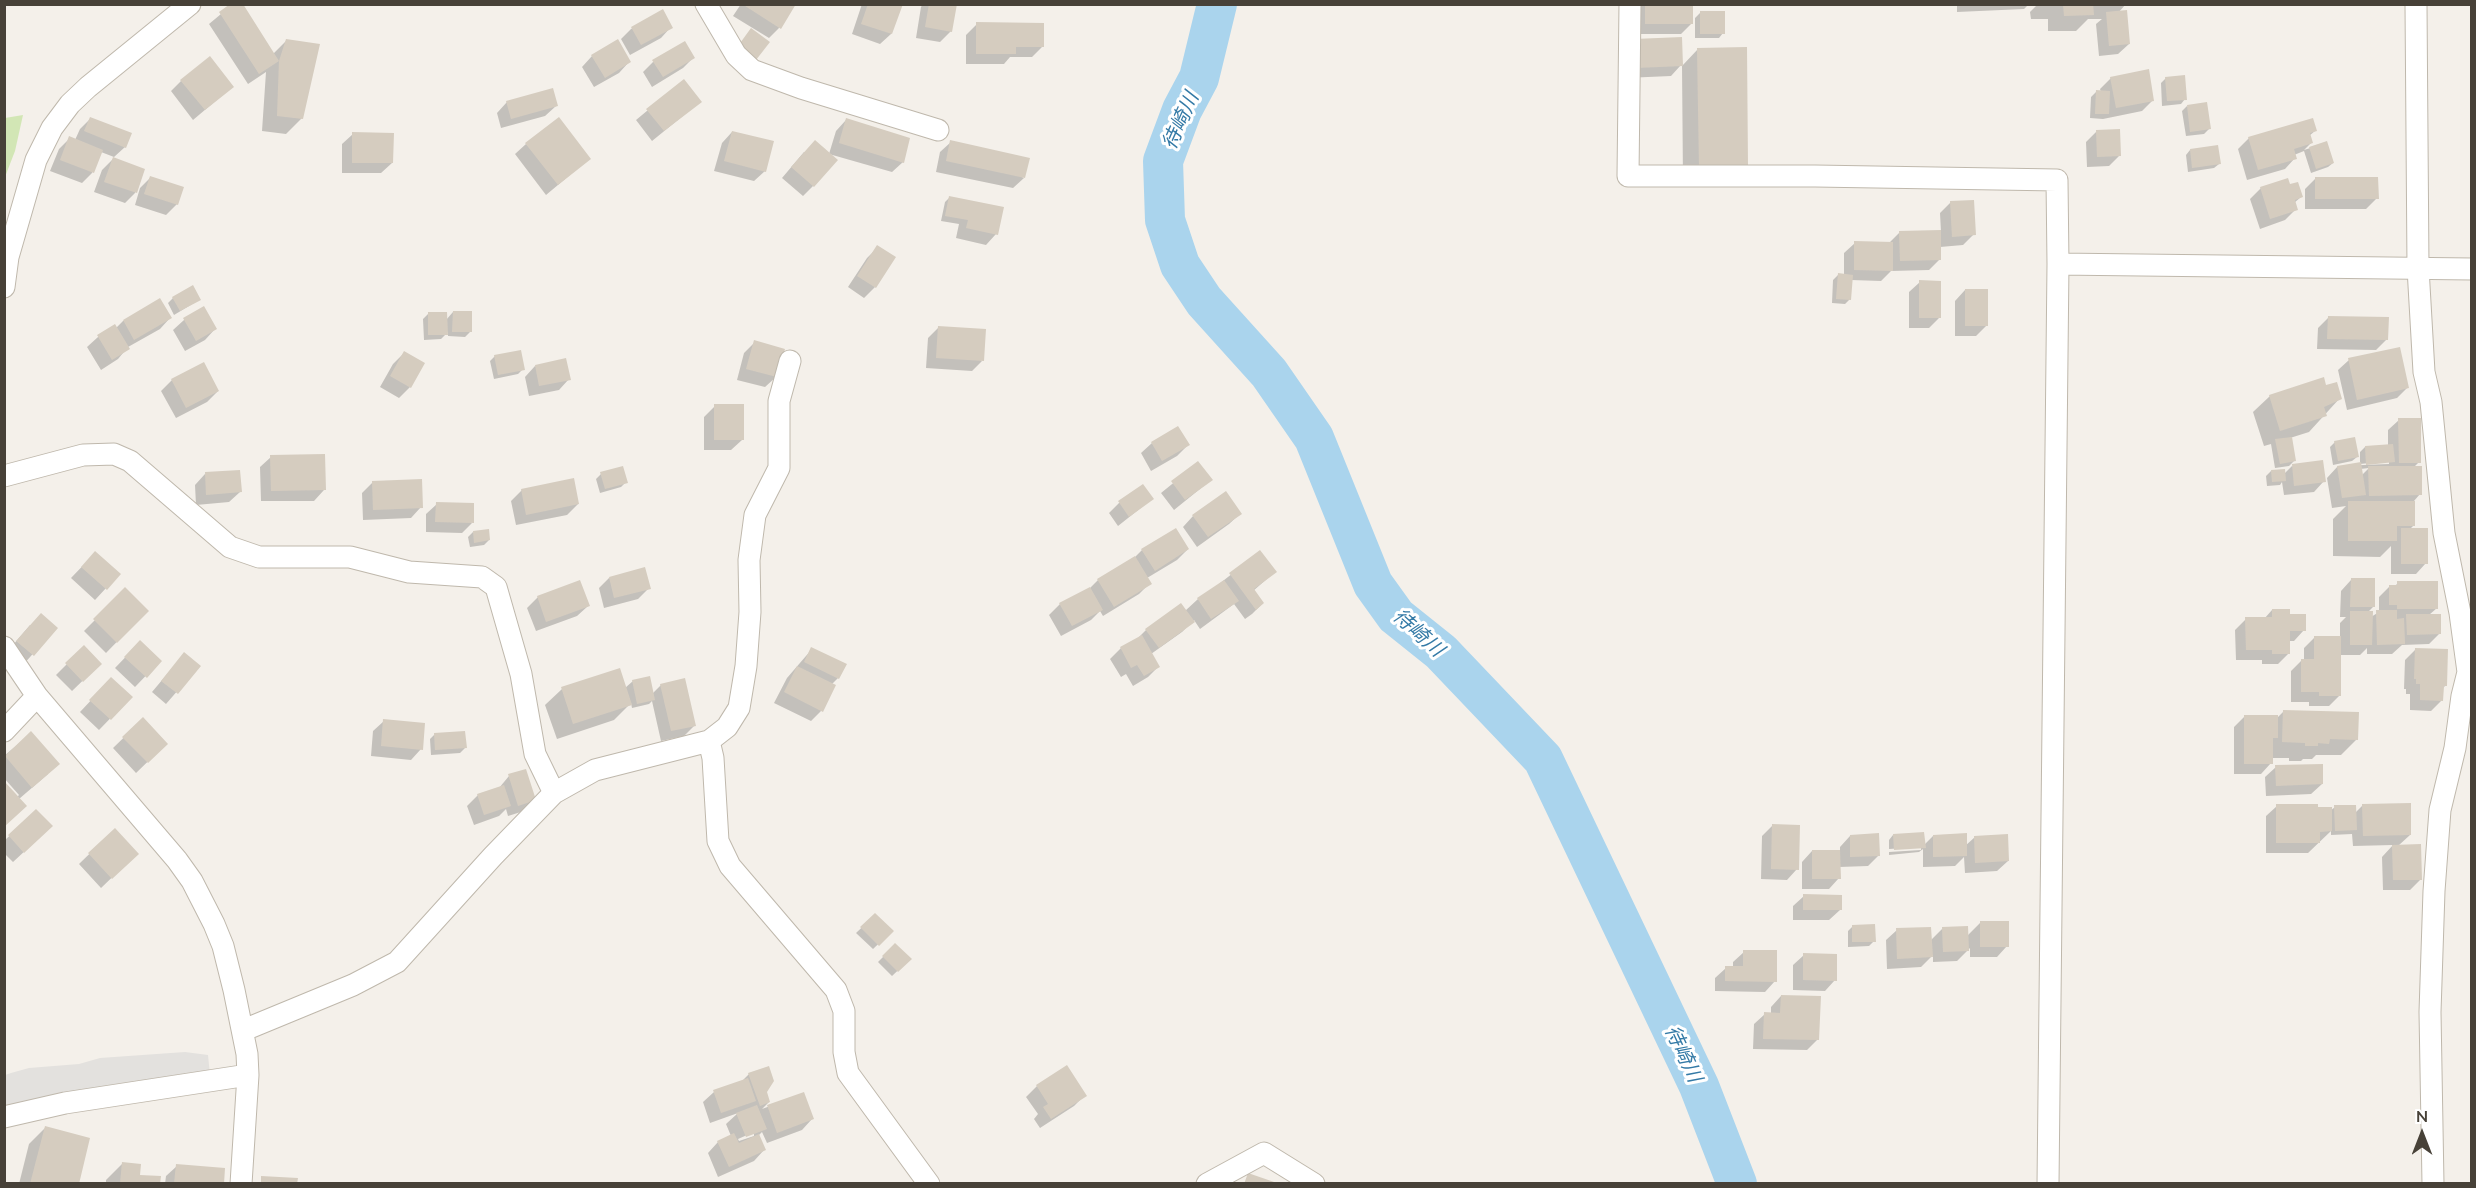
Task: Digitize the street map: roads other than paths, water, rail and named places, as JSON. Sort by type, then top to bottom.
[{"type":"street","points":[[4,287],[8,257],[33,167],[52,128],[70,104],[88,87],[190,4]]},
{"type":"street","points":[[706,4],[736,55],[752,70],[801,88],[938,130]]},
{"type":"street","points":[[1630,4],[1628,177],[1815,176],[2057,180],[2048,1184]]},
{"type":"street","points":[[2416,4],[2418,268],[2424,372],[2431,402],[2444,533],[2460,613],[2468,672],[2462,696],[2455,748],[2440,810],[2434,891],[2430,1012],[2433,1184]]},
{"type":"street","points":[[2058,264],[2472,269]]},
{"type":"street","points":[[244,1029],[353,985],[397,962],[493,856],[554,793],[595,770],[709,741],[727,727],[739,708],[746,666],[750,612],[750,549],[755,515],[779,468],[779,401],[790,361]]},
{"type":"street","points":[[4,476],[83,455],[114,454],[130,461],[230,547],[249,554],[259,557],[350,557],[409,572],[482,577],[496,587],[521,674],[536,754],[554,793]]},
{"type":"street","points":[[4,647],[37,696],[192,881],[223,946],[244,1029],[248,1075],[241,1184]]},
{"type":"street","points":[[4,731],[37,696]]},
{"type":"street","points":[[709,741],[713,758],[718,841],[730,866],[836,990],[844,1011],[844,1052],[848,1073],[928,1184]]},
{"type":"street","points":[[4,1117],[65,1103],[248,1075]]},
{"type":"street","points":[[1207,1184],[1264,1153],[1314,1184]]},
{"type":"waterway","name":"待崎川","points":[[1217,4],[1199,78],[1182,110],[1163,161],[1165,220],[1180,265],[1204,301],[1269,373],[1314,438],[1373,584],[1396,616],[1441,652],[1543,759],[1699,1086],[1737,1184]]}]
